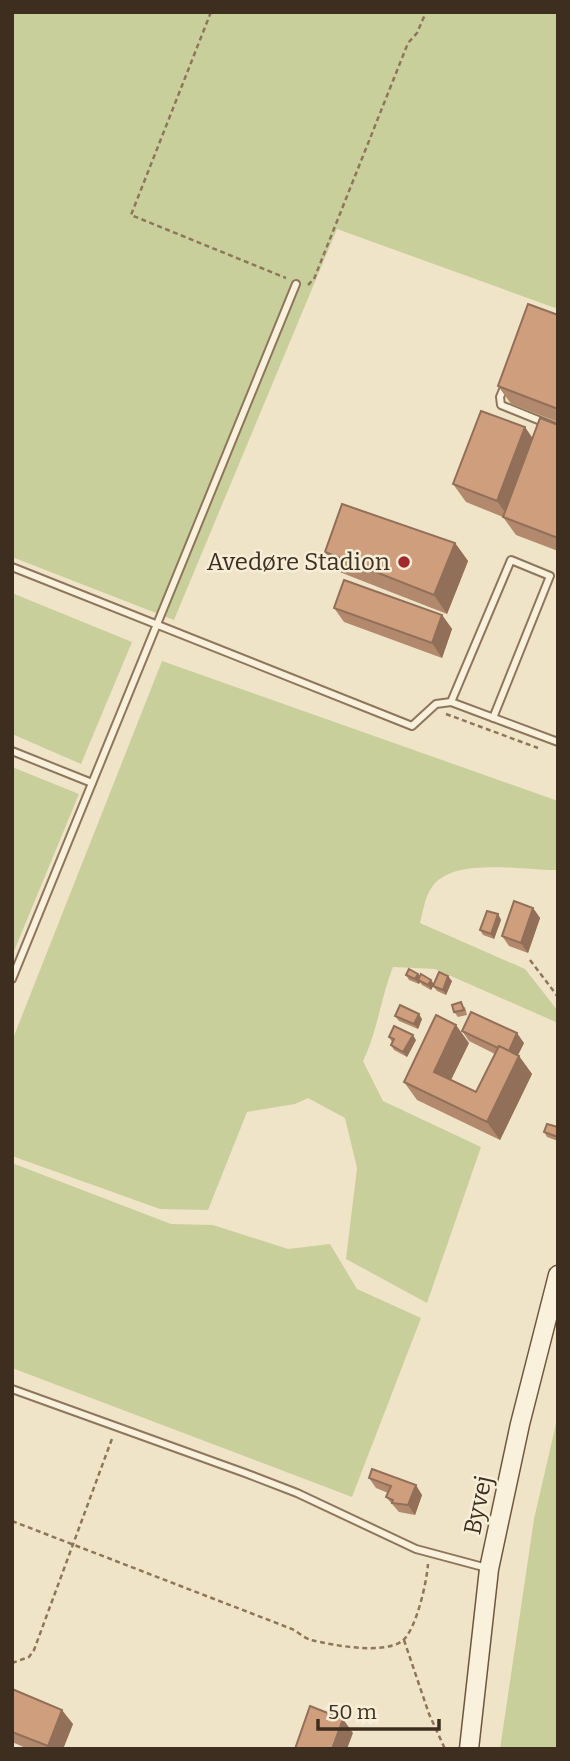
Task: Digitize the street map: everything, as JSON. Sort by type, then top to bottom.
[{"type":"street","name":"Byvej","points":[[469,1749],[489,1569],[520,1424],[558,1275]]},
{"type":"lane","points":[[12,979],[296,284]]},
{"type":"lane","points":[[510,373],[500,397],[501,405],[558,428]]},
{"type":"lane","points":[[452,702],[511,560],[550,576],[493,718]]},
{"type":"lane","points":[[12,567],[412,726],[436,704],[452,702],[558,742]]},
{"type":"lane","points":[[12,751],[92,783]]},
{"type":"lane","points":[[12,1389],[245,1472],[428,1553],[489,1569]]},
{"type":"path","points":[[212,12],[131,215],[304,286],[310,285],[314,279],[408,43],[417,33],[426,12]]},
{"type":"path","points":[[431,709],[545,751]]},
{"type":"path","points":[[530,960],[558,997]]},
{"type":"path","points":[[12,1663],[29,1657],[34,1650],[117,1427]]},
{"type":"path","points":[[12,1521],[292,1629],[308,1639],[367,1648],[389,1647],[404,1640],[415,1620],[427,1570],[428,1553]]},
{"type":"path","points":[[404,1640],[429,1714],[445,1749]]},
{"type":"green space","points":[[12,12],[558,12],[558,309],[337,229],[174,620],[12,557]]},
{"type":"green space","points":[[12,593],[132,642],[81,764],[12,734]]},
{"type":"green space","points":[[162,661],[558,801],[558,870],[490,867],[456,871],[442,877],[432,887],[420,923],[525,969],[558,1011],[558,1023],[435,969],[393,967],[363,1061],[383,1101],[481,1147],[427,1303],[346,1259],[357,1168],[345,1118],[308,1098],[295,1104],[247,1112],[208,1210],[160,1209],[12,1156],[12,1041]]},
{"type":"green space","points":[[12,767],[79,794],[12,956]]},
{"type":"green space","points":[[12,1163],[171,1224],[213,1225],[288,1249],[330,1244],[357,1289],[421,1318],[352,1497],[12,1368]]},
{"type":"green space","points":[[558,1415],[558,1749],[500,1749],[534,1519]]},
{"type":"building","points":[[528,304],[558,315],[558,409],[498,386]]},
{"type":"building","points":[[481,411],[525,427],[497,501],[453,484]]},
{"type":"building","points":[[540,418],[558,425],[558,538],[503,517]]},
{"type":"building","points":[[342,504],[455,543],[434,595],[325,552]]},
{"type":"building","points":[[344,580],[442,615],[432,643],[334,608]]},
{"type":"building","points":[[514,901],[533,908],[521,943],[502,936]]},
{"type":"building","points":[[487,911],[498,914],[491,934],[480,930]]},
{"type":"building","points":[[409,969],[418,974],[415,979],[406,975]]},
{"type":"building","points":[[439,972],[448,976],[443,990],[433,986]]},
{"type":"building","points":[[421,974],[431,980],[428,985],[418,980]]},
{"type":"building","points":[[461,1002],[464,1010],[454,1012],[452,1005]]},
{"type":"building","points":[[400,1005],[419,1014],[414,1024],[395,1016]]},
{"type":"building","points":[[471,1012],[517,1033],[509,1051],[462,1031]]},
{"type":"building","points":[[436,1015],[456,1025],[434,1072],[476,1092],[499,1046],[519,1056],[487,1122],[404,1082]]},
{"type":"building","points":[[394,1026],[413,1035],[403,1052],[391,1045],[394,1039],[389,1037]]},
{"type":"building","points":[[547,1124],[558,1127],[558,1137],[544,1132]]},
{"type":"building","points":[[372,1469],[416,1485],[408,1505],[392,1503],[393,1500],[386,1497],[391,1486],[369,1478]]},
{"type":"building","points":[[12,1689],[62,1710],[48,1746],[12,1732]]},
{"type":"building","points":[[310,1706],[343,1719],[332,1749],[295,1749]]},
{"type":"place","name":"Avedøre Stadion","points":[[404,562]]}]
